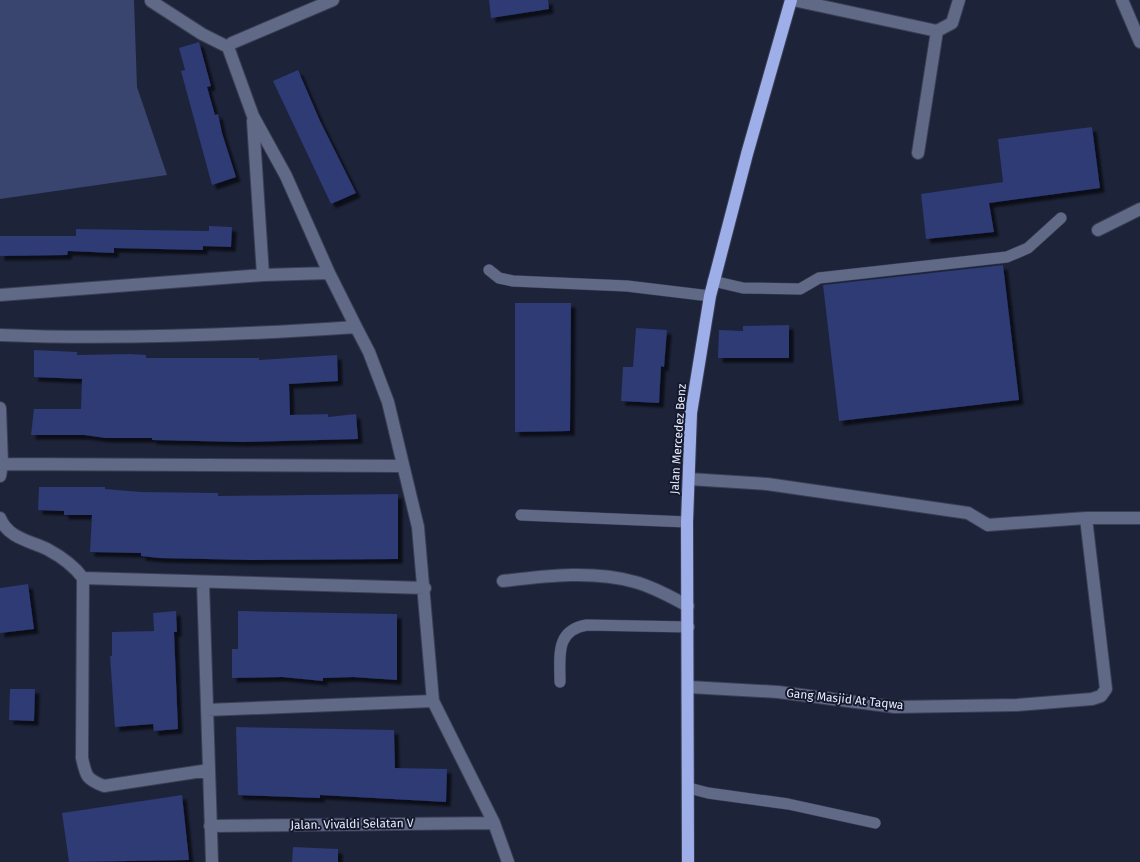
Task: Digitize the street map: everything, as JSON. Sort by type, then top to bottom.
[{"type":"main road","name":"Jalan Mercedez Benz","points":[[688,862],[689,628],[687,522],[691,413],[713,282],[746,154],[792,0]]},
{"type":"street","points":[[228,47],[232,43],[333,0]]},
{"type":"street","points":[[792,0],[937,31],[952,23],[959,0]]},
{"type":"street","points":[[1122,0],[1140,42]]},
{"type":"street","points":[[151,2],[202,34],[228,47],[253,116],[286,176],[329,273],[356,327],[388,402],[418,527],[425,588],[433,700],[494,823],[508,862]]},
{"type":"street","points":[[918,153],[937,31]]},
{"type":"street","points":[[253,116],[263,275]]},
{"type":"street","points":[[1098,230],[1140,209]]},
{"type":"street","points":[[0,296],[263,275],[329,273]]},
{"type":"street","points":[[0,335],[41,337],[245,335],[356,327]]},
{"type":"street","points":[[0,408],[1,470],[402,466]]},
{"type":"street","points":[[688,479],[766,484],[968,513],[988,525],[1086,518],[1140,518]]},
{"type":"street","points":[[0,518],[10,532],[50,551],[83,578],[82,758],[86,776],[91,781],[104,786],[209,770]]},
{"type":"street","name":"Gang Masjid At Taqwa","points":[[689,687],[778,692],[895,707],[1017,705],[1092,700],[1100,696],[1106,689],[1086,518]]},
{"type":"street","points":[[503,581],[582,576],[617,578],[651,587],[688,606]]},
{"type":"street","points":[[83,578],[425,588]]},
{"type":"street","points":[[203,582],[212,862]]},
{"type":"street","points":[[207,710],[433,700]]},
{"type":"street","name":"Jalan. Vivaldi Selatan V","points":[[210,826],[494,823]]},
{"type":"lane","points":[[713,282],[743,288],[800,289],[819,278],[1007,257],[1028,248],[1060,218]]},
{"type":"lane","points":[[489,270],[499,278],[513,281],[628,286],[710,296]]},
{"type":"lane","points":[[522,515],[687,522]]},
{"type":"lane","points":[[560,682],[562,644],[566,634],[574,627],[587,625],[689,628]]},
{"type":"lane","points":[[689,788],[708,793],[788,804],[875,823]]},
{"type":"shaded area","points":[[0,0],[134,0],[137,87],[167,175],[0,199]]},
{"type":"building","points":[[489,0],[548,0],[549,9],[491,18]]},
{"type":"building","points":[[199,42],[211,86],[207,87],[215,115],[218,114],[236,177],[212,185],[181,71],[185,70],[179,48]]},
{"type":"building","points":[[298,70],[320,121],[356,193],[331,204],[273,81]]},
{"type":"building","points":[[1092,127],[1100,188],[989,203],[994,232],[926,239],[921,194],[1003,182],[998,139]]},
{"type":"building","points":[[209,226],[232,227],[231,247],[203,246],[203,250],[114,248],[114,253],[68,251],[67,255],[0,256],[0,236],[76,236],[76,229],[209,231]]},
{"type":"building","points":[[1003,265],[1019,400],[839,421],[823,285]]},
{"type":"building","points":[[515,303],[571,303],[570,431],[515,432]]},
{"type":"building","points":[[789,325],[789,358],[718,358],[719,330],[743,331],[743,326]]},
{"type":"building","points":[[636,328],[667,330],[664,367],[661,366],[659,403],[621,401],[623,367],[633,367]]},
{"type":"building","points":[[34,350],[77,352],[77,355],[130,354],[146,355],[146,358],[259,358],[259,360],[337,355],[338,381],[289,384],[290,415],[328,414],[328,417],[356,414],[358,439],[243,442],[106,438],[84,435],[31,435],[34,409],[81,409],[82,379],[34,377]]},
{"type":"building","points":[[39,487],[105,487],[105,489],[141,492],[218,493],[218,496],[398,494],[398,559],[252,560],[159,558],[141,556],[141,553],[90,552],[92,515],[64,515],[64,511],[38,510]]},
{"type":"building","points":[[28,584],[34,629],[0,633],[0,588]]},
{"type":"building","points":[[176,611],[177,632],[174,632],[178,729],[154,731],[153,724],[115,727],[110,656],[112,656],[112,632],[154,631],[153,613]]},
{"type":"building","points":[[238,611],[397,614],[397,680],[353,677],[323,678],[323,681],[282,677],[232,678],[232,649],[238,649]]},
{"type":"building","points":[[10,689],[35,689],[34,721],[9,720]]},
{"type":"building","points":[[236,727],[394,730],[395,768],[447,769],[446,802],[320,795],[320,798],[238,795]]},
{"type":"building","points":[[182,795],[189,860],[69,862],[62,813]]},
{"type":"building","points":[[293,847],[338,849],[338,862],[292,862]]}]
